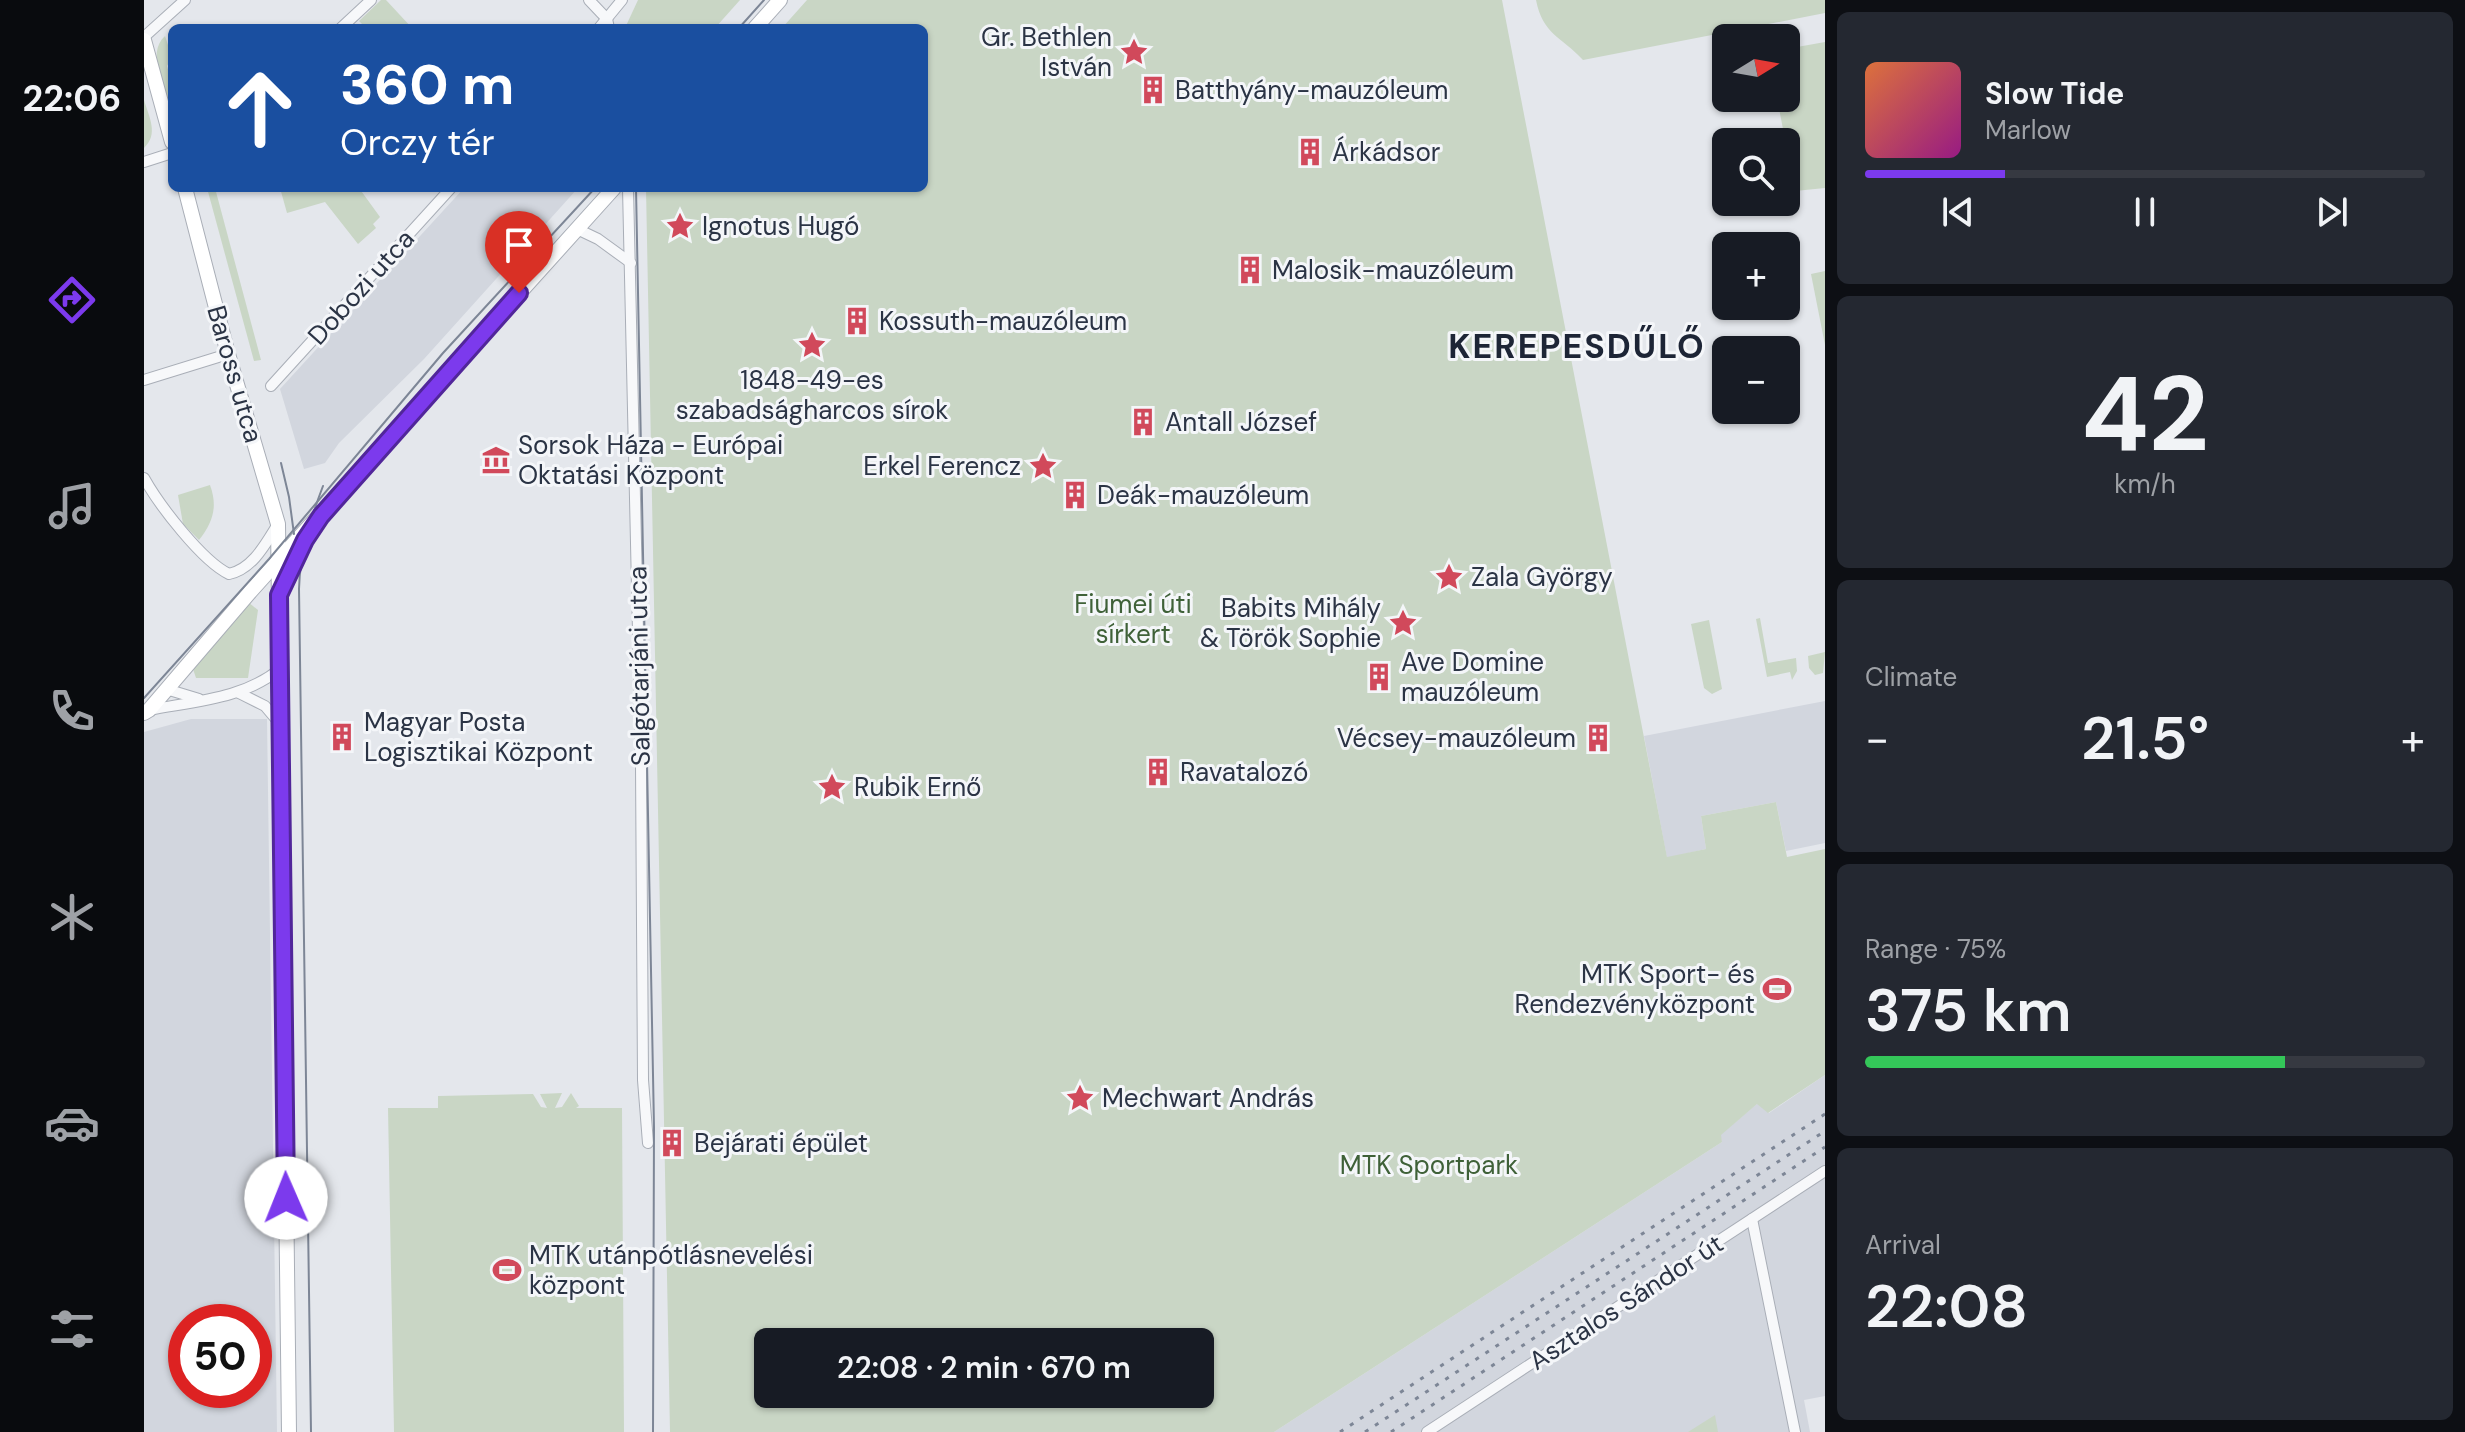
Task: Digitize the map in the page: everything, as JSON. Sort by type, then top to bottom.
[{"type":"main road","points":[[759,24],[780,0]]},
{"type":"main road","points":[[144,38],[168,127]]},
{"type":"main road","name":"Baross utca","points":[[186,192],[228,354],[278,524],[289,1432]]},
{"type":"main road","points":[[146,708],[610,192]]},
{"type":"main road","points":[[279,595],[305,540],[321,516]]},
{"type":"street","points":[[144,38],[185,0]]},
{"type":"street","points":[[345,24],[371,0]]},
{"type":"street","points":[[589,0],[608,23],[622,0]]},
{"type":"street","points":[[144,162],[168,154]]},
{"type":"street","name":"Dobozi utca","points":[[271,386],[447,192]]},
{"type":"street","name":"Salgótarjáni utca","points":[[628,192],[640,749],[643,1080],[648,1143]]},
{"type":"street","points":[[577,229],[598,239],[631,263]]},
{"type":"street","points":[[144,380],[228,354]]},
{"type":"street","points":[[144,478],[191,540],[221,571],[229,574],[245,567],[278,524]]},
{"type":"street","points":[[146,708],[239,693],[262,683],[281,668]]},
{"type":"street","points":[[166,689],[201,700]]},
{"type":"street","points":[[166,689],[181,704]]},
{"type":"street","points":[[239,693],[265,706],[281,725]]},
{"type":"street","name":"Asztalos Sándor út","points":[[1427,1432],[1825,1171]]},
{"type":"street","points":[[1752,1219],[1795,1432]]},
{"type":"shaded area","points":[[460,192],[574,192],[424,359],[339,443],[325,463],[304,469],[280,389]]},
{"type":"shaded area","points":[[1825,701],[1825,843],[1786,851],[1776,802],[1701,816],[1706,849],[1667,858],[1644,736]]},
{"type":"shaded area","points":[[191,719],[267,719],[277,1432],[144,1432],[144,732]]},
{"type":"shaded area","points":[[1825,1075],[1825,1396],[1804,1400],[1810,1432],[1274,1432],[1722,1142],[1720,1135],[1758,1103],[1769,1113]]},
{"type":"green space","points":[[381,0],[386,0],[408,24],[362,24],[359,21]]},
{"type":"green space","points":[[638,0],[740,0],[719,24],[627,24]]},
{"type":"green space","name":"Fiumei úti sírkert","points":[[807,0],[1502,0],[1667,857],[1706,849],[1701,816],[1776,802],[1787,857],[1825,849],[1825,1075],[1768,1113],[1757,1104],[1721,1135],[1722,1142],[1274,1432],[670,1432],[646,192],[928,192],[928,24],[786,24]]},
{"type":"green space","points":[[1536,0],[1825,0],[1825,13],[1768,24],[1712,24],[1712,35],[1583,60],[1548,28]]},
{"type":"green space","points":[[165,36],[168,45],[168,104],[157,63],[159,43]]},
{"type":"green space","points":[[1825,42],[1825,188],[1800,190],[1800,128],[1783,128],[1780,112],[1800,112],[1800,46]]},
{"type":"green space","points":[[144,100],[152,131],[144,148]]},
{"type":"green space","points":[[208,192],[216,192],[261,360],[254,361]]},
{"type":"green space","points":[[281,192],[362,192],[380,217],[373,224],[376,228],[358,244],[325,202],[287,213]]},
{"type":"green space","points":[[1825,271],[1825,345],[1811,274]]},
{"type":"green space","points":[[210,485],[214,500],[213,514],[199,540],[183,524],[178,495]]},
{"type":"green space","points":[[248,602],[258,610],[248,678],[196,678],[192,666]]},
{"type":"green space","points":[[1760,618],[1768,663],[1796,658],[1797,671],[1792,680],[1790,672],[1767,677],[1756,619]]},
{"type":"green space","points":[[1709,620],[1722,689],[1712,694],[1704,688],[1691,624]]},
{"type":"green space","points":[[1825,652],[1823,673],[1815,675],[1809,668],[1808,656]]},
{"type":"green space","name":"MTK utánpótlásnevelési központ","points":[[562,1093],[555,1108],[562,1107],[571,1093],[579,1106],[576,1108],[622,1108],[624,1432],[394,1432],[388,1108],[438,1108],[438,1096],[533,1094],[541,1107],[547,1108],[540,1094]]},
{"type":"green space","points":[[1715,1415],[1718,1432],[1688,1432]]},
{"type":"tram line","points":[[743,24],[764,0]]},
{"type":"tram line","points":[[144,698],[269,559],[443,353],[591,192]]},
{"type":"tram line","points":[[636,192],[654,1127],[653,1432]]},
{"type":"tram line","points":[[281,463],[294,534]]},
{"type":"tram line","points":[[311,1432],[299,589],[306,536],[323,486]]},
{"type":"railway","points":[[1340,1432],[1825,1114]]},
{"type":"railway","points":[[1365,1432],[1825,1131]]},
{"type":"railway","points":[[1391,1432],[1825,1147]]},
{"type":"place","name":"Gr. Bethlen István","points":[[1134,52]]},
{"type":"place","name":"Batthyány-mauzóleum","points":[[1153,90]]},
{"type":"place","name":"Árkádsor","points":[[1310,152]]},
{"type":"place","name":"Ignotus Hugó","points":[[680,226]]},
{"type":"place","name":"Malosik-mauzóleum","points":[[1250,270]]},
{"type":"place","name":"Kossuth-mauzóleum","points":[[857,321]]},
{"type":"place","name":"1848-49-es szabadságharcos sírok","points":[[812,345]]},
{"type":"place","name":"Antall József","points":[[1143,422]]},
{"type":"place","name":"Sorsok Háza - Európai Oktatási Központ","points":[[496,460]]},
{"type":"place","name":"Erkel Ferencz","points":[[1043,466]]},
{"type":"place","name":"Deák-mauzóleum","points":[[1075,495]]},
{"type":"place","name":"Zala György","points":[[1449,577]]},
{"type":"place","name":"Babits Mihály & Török Sophie","points":[[1403,623]]},
{"type":"place","name":"Ave Domine mauzóleum","points":[[1379,677]]},
{"type":"place","name":"Magyar Posta Logisztikai Központ","points":[[342,737]]},
{"type":"place","name":"Vécsey-mauzóleum","points":[[1598,738]]},
{"type":"place","name":"Ravatalozó","points":[[1158,772]]},
{"type":"place","name":"Rubik Ernő","points":[[832,787]]},
{"type":"place","name":"MTK Sport- és Rendezvényközpont","points":[[1777,989]]},
{"type":"place","name":"Mechwart András","points":[[1080,1098]]},
{"type":"place","name":"Bejárati épület","points":[[672,1143]]},
{"type":"place","name":"MTK utánpótlásnevelési központ","points":[[507,1270]]},
{"type":"district","name":"KEREPESDŰLŐ","points":[[1577,346]]},
{"type":"route","points":[[286,1198],[279,595],[305,540],[321,516],[519,293]]},
{"type":"park label","name":"MTK Sportpark","points":[[1429,1165]]}]
